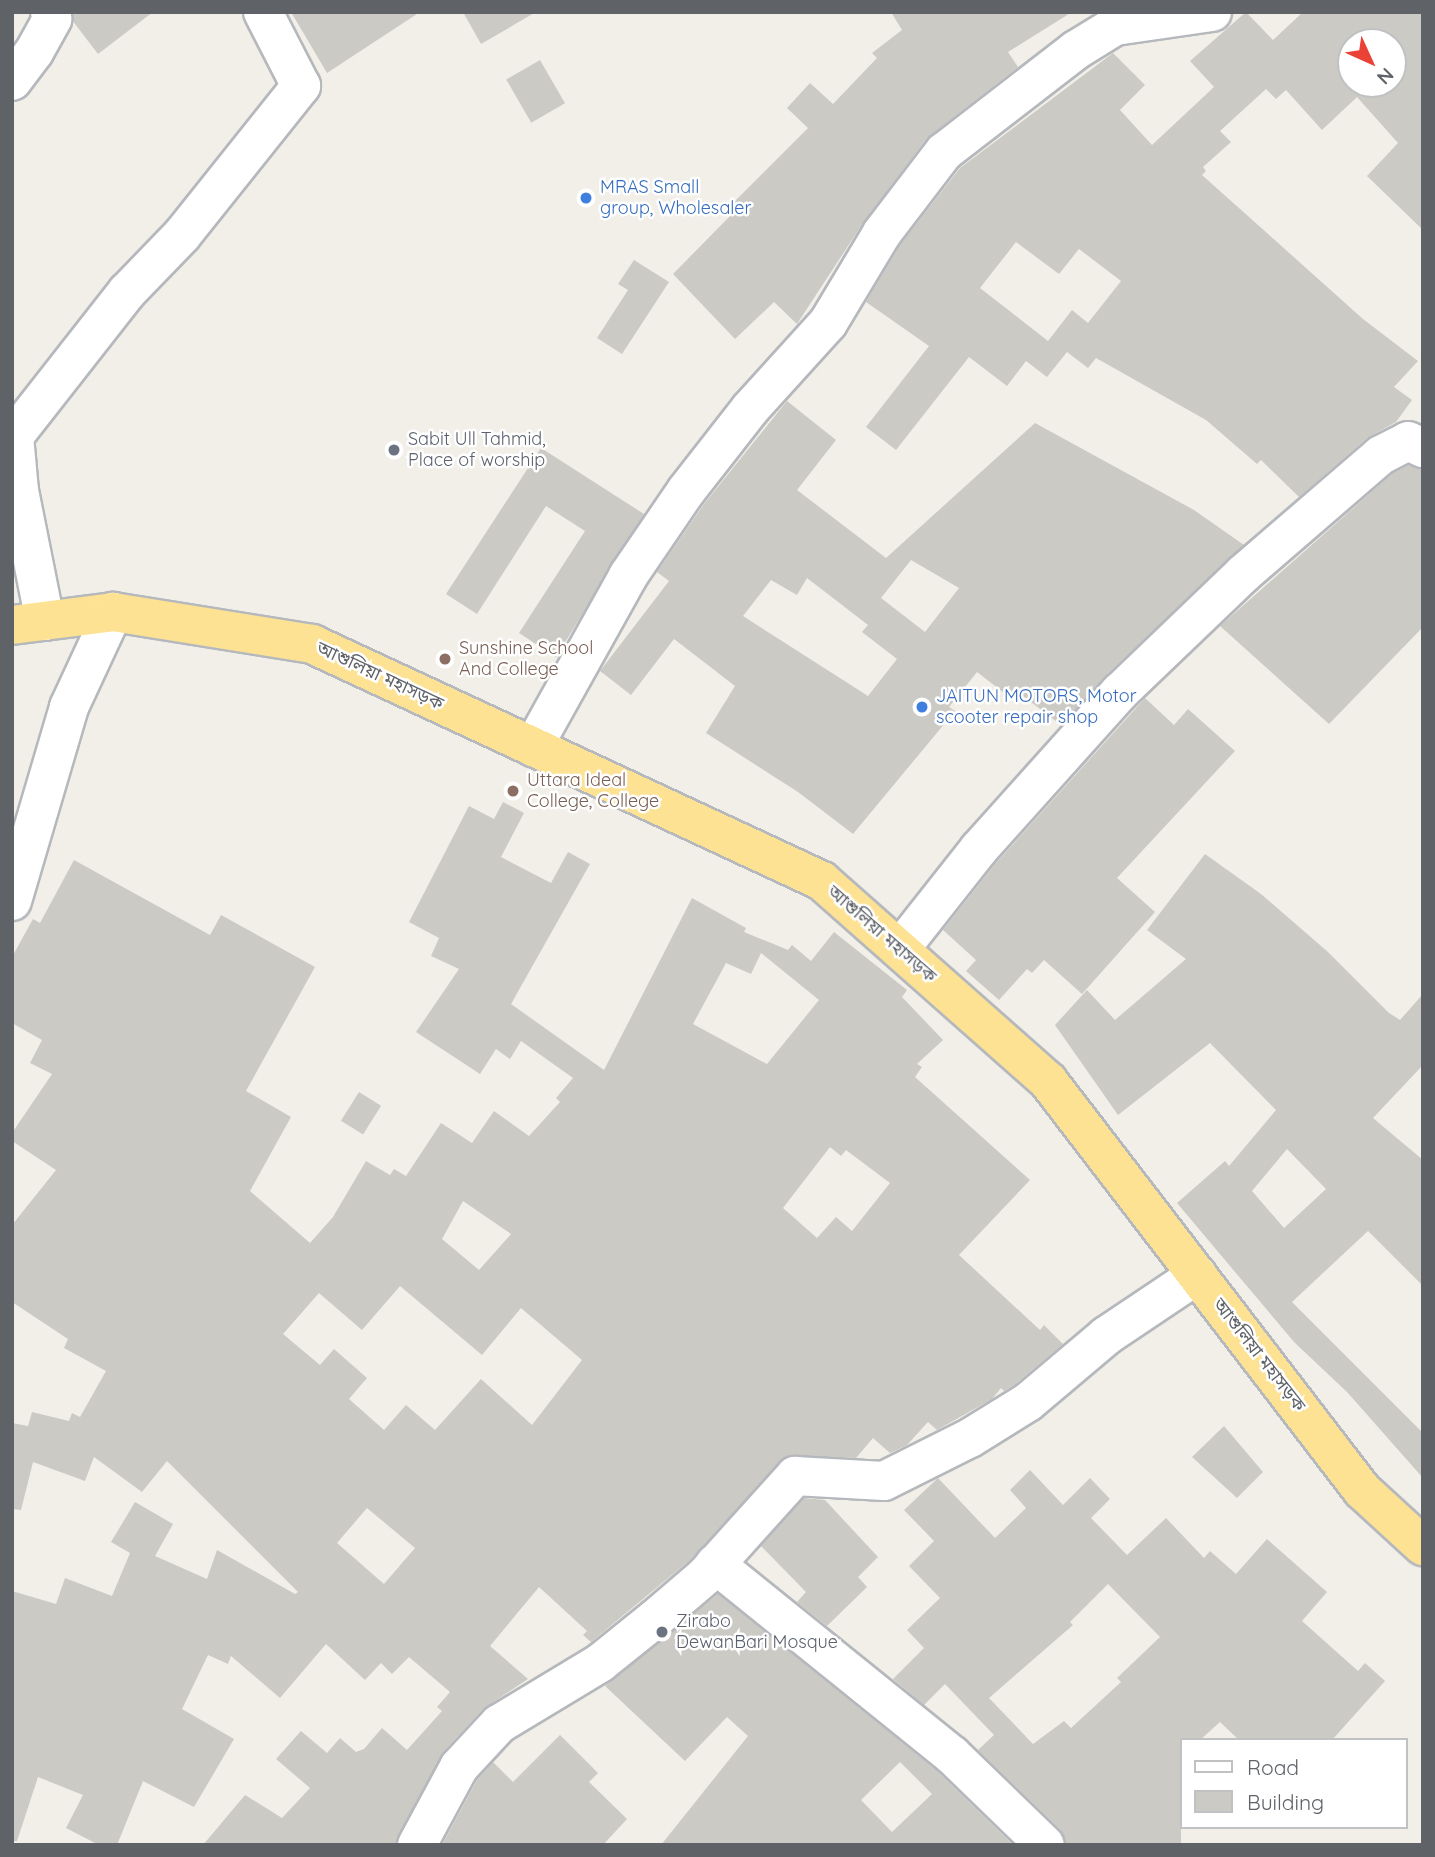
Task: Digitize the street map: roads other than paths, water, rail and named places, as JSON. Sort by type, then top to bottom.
[{"type":"highway","name":"আশুলিয়া মহাসড়ক","points":[[29,623],[113,611],[312,644],[822,881],[1048,1082],[1362,1490],[1423,1546]]},
{"type":"street","points":[[12,81],[34,52],[52,19],[50,12]]},
{"type":"street","points":[[29,623],[14,436],[127,292],[182,235],[302,86],[263,12]]},
{"type":"street","points":[[533,747],[628,576],[686,491],[750,409],[828,323],[882,233],[944,152],[1076,50],[1115,26],[1212,12]]},
{"type":"street","points":[[900,949],[979,849],[1139,673],[1242,574],[1381,455],[1408,441],[1423,448]]},
{"type":"street","points":[[12,901],[69,707],[113,611]]},
{"type":"street","points":[[417,1845],[459,1767],[499,1724],[600,1663],[715,1564],[795,1476],[884,1481],[970,1438],[1028,1402],[1107,1336],[1197,1275]]},
{"type":"street","points":[[715,1564],[952,1755],[1045,1845]]},
{"type":"place","name":"MRAS Small group, Wholesaler","points":[[586,198]]},
{"type":"place","name":"Sabit Ull Tahmid, Place of worship","points":[[394,450]]},
{"type":"place","name":"Sunshine School And College","points":[[445,659]]},
{"type":"place","name":"JAITUN MOTORS, Motor scooter repair shop","points":[[922,707]]},
{"type":"place","name":"Uttara Ideal College, College","points":[[513,791]]},
{"type":"place","name":"Zirabo DewanBari Mosque","points":[[662,1632]]}]
